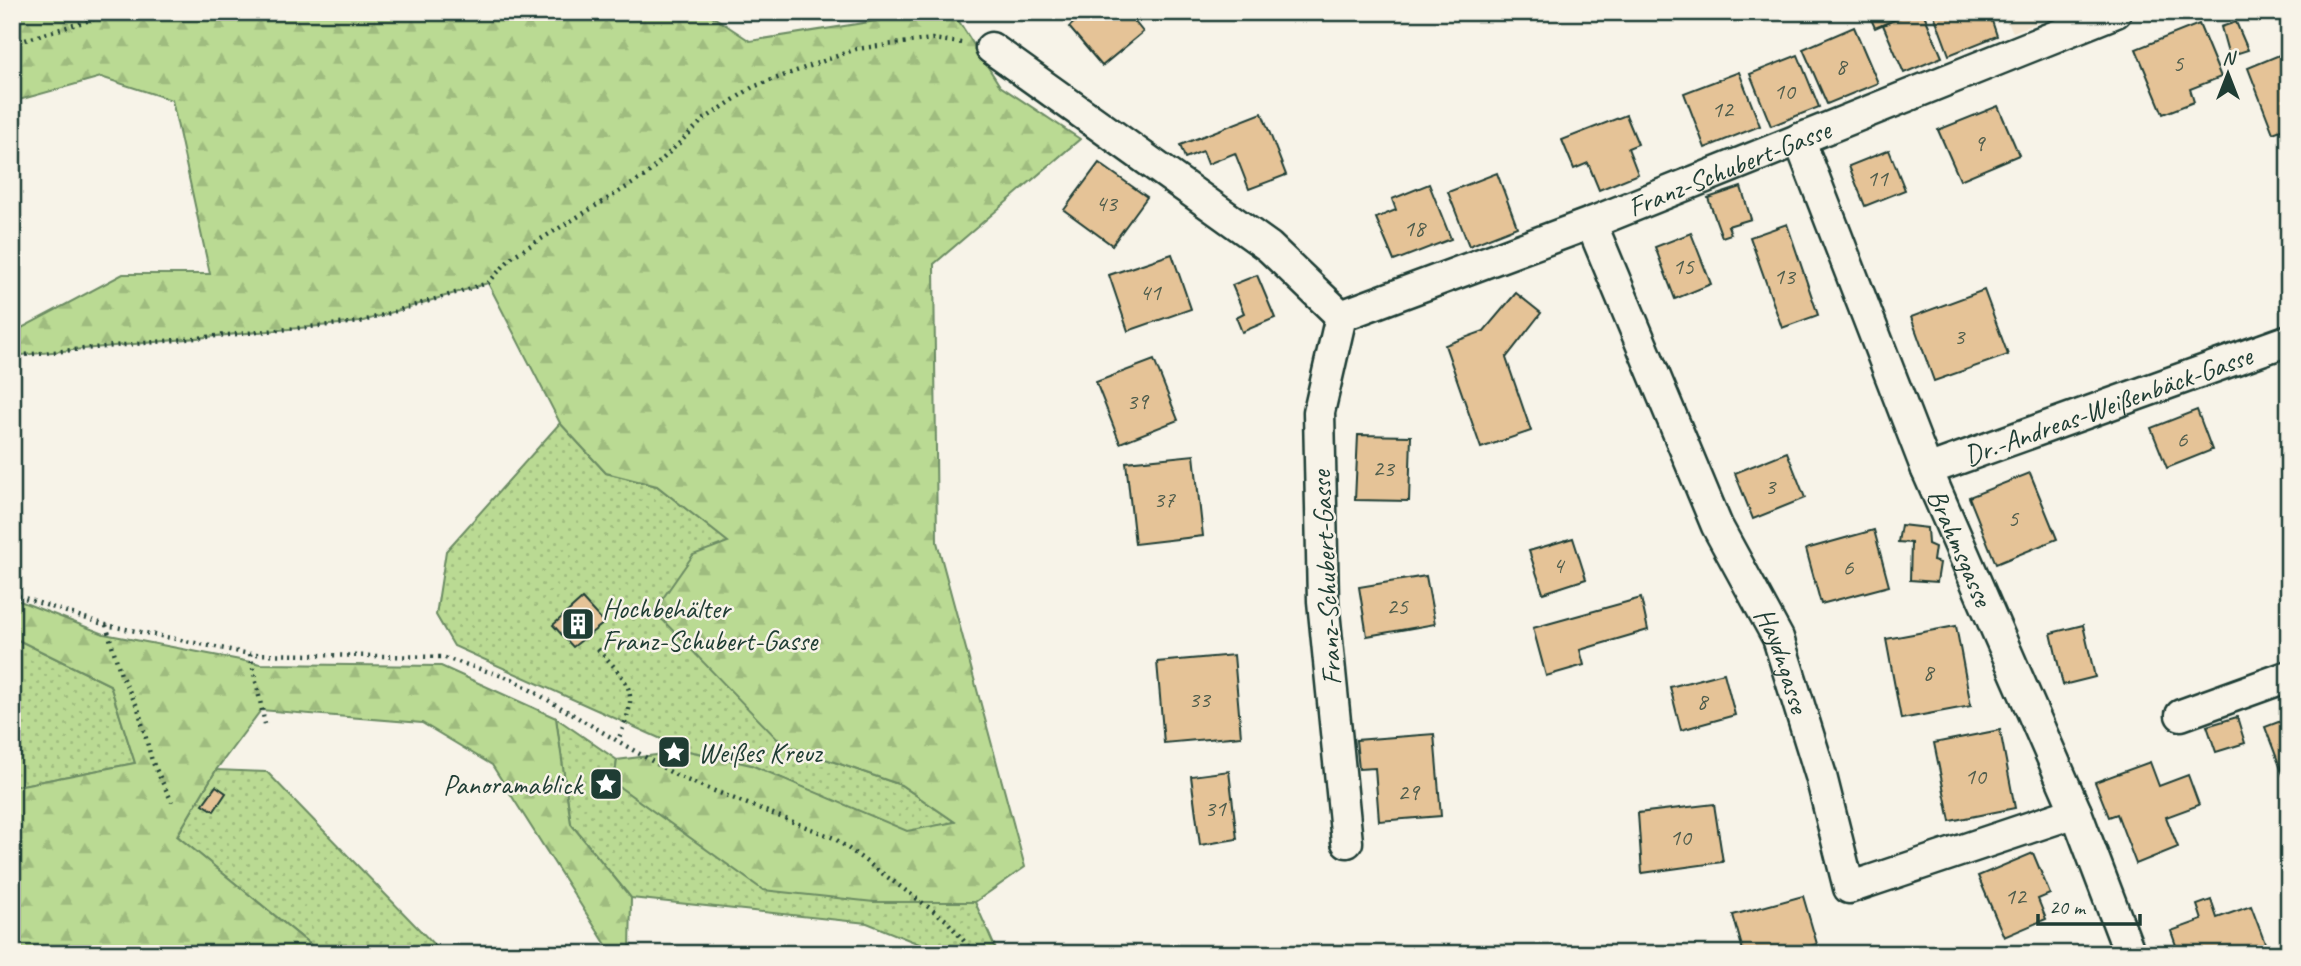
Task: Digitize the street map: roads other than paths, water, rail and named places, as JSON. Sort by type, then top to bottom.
[{"type":"street","name":"Franz-Schubert-Gasse","points":[[1347,842],[1323,601],[1319,412],[1340,316],[1591,223],[2116,12]]},
{"type":"street","points":[[991,48],[1269,247],[1340,316]]},
{"type":"street","name":"Brahmsgasse","points":[[1799,139],[1927,470],[2076,812],[2130,954]]},
{"type":"street","name":"Haydngasse","points":[[1591,223],[1717,526],[1778,638],[1821,776],[1849,888],[2076,812]]},
{"type":"street","name":"Dr.-Andreas-Weißenbäck-Gasse","points":[[1927,470],[2289,340]]},
{"type":"street","points":[[2181,715],[2289,676]]},
{"type":"place","name":"Hochbehälter Franz-Schubert-Gasse","points":[[578,624]]},
{"type":"place","name":"Weißes Kreuz","points":[[674,752]]},
{"type":"place","name":"Panoramablick","points":[[606,784]]}]
